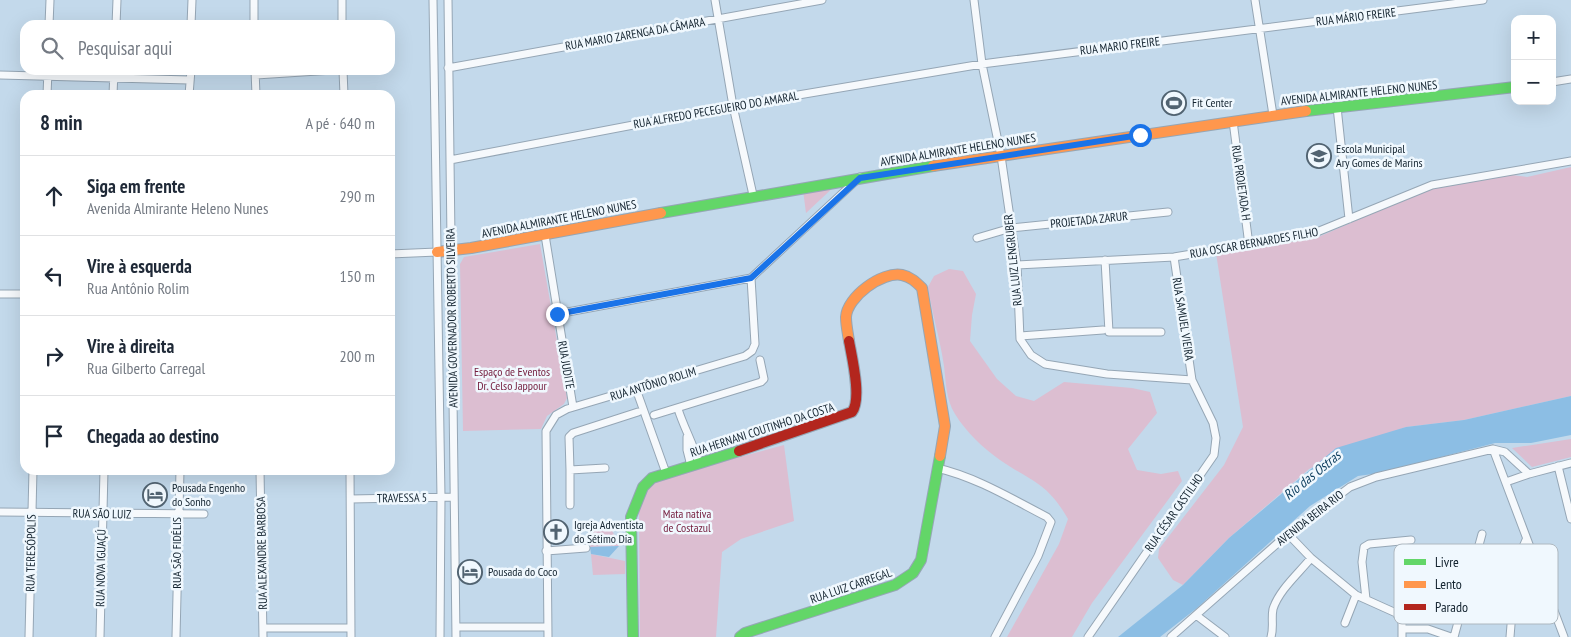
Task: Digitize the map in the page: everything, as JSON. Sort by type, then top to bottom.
[{"type":"street","points":[[49,20],[50,0]]},
{"type":"street","points":[[116,20],[117,0]]},
{"type":"street","points":[[191,20],[192,0]]},
{"type":"street","points":[[254,0],[254,20]]},
{"type":"street","points":[[342,0],[342,20]]},
{"type":"street","name":"AVENIDA GOVERNADOR ROBERTO SILVEIRA","points":[[433,0],[441,497],[440,637]]},
{"type":"street","name":"AVENIDA GOVERNADOR ROBERTO SILVEIRA","points":[[448,0],[456,637]]},
{"type":"street","points":[[715,0],[733,106],[753,195]]},
{"type":"street","name":"RUA MARIO ZARENGA DA CÂMARA","points":[[448,68],[822,0]]},
{"type":"street","name":"RUA LUIZ LENGRUBER","points":[[974,0],[982,64],[1001,156],[1016,265],[1020,336],[1025,348],[1031,356],[1045,364],[1108,374],[1192,380]]},
{"type":"street","points":[[1255,0],[1273,115]]},
{"type":"street","name":"RUA MÁRIO FREIRE","points":[[1259,28],[1483,0]]},
{"type":"street","name":"RUA MARIO FREIRE","points":[[982,64],[1259,28]]},
{"type":"street","name":"RUA ALFREDO PECEGUEIRO DO AMARAL","points":[[450,160],[733,106],[982,64]]},
{"type":"street","points":[[0,75],[20,74]]},
{"type":"street","points":[[46,90],[48,75]]},
{"type":"street","points":[[74,75],[189,80]]},
{"type":"street","points":[[189,90],[190,75]]},
{"type":"street","points":[[255,75],[256,90]]},
{"type":"street","points":[[343,75],[344,90]]},
{"type":"street","points":[[113,90],[114,78]]},
{"type":"street","points":[[1556,81],[1571,79]]},
{"type":"street","name":"AVENIDA ALMIRANTE HELENO NUNES","points":[[437,252],[544,235],[753,195],[1233,120],[1511,87]]},
{"type":"street","points":[[1337,107],[1348,220]]},
{"type":"street","name":"RUA PROJETADA H","points":[[1233,120],[1249,245]]},
{"type":"street","name":"RUA OSCAR BERNARDES FILHO","points":[[1016,265],[1174,257],[1312,234],[1432,185],[1571,161]]},
{"type":"street","points":[[557,314],[751,278],[860,178]]},
{"type":"street","name":"PROJETADA ZARUR","points":[[977,238],[1011,228],[1168,212]]},
{"type":"street","name":"RUA JUDITE","points":[[544,235],[573,407]]},
{"type":"street","points":[[395,254],[437,252]]},
{"type":"street","name":"RUA SAMUEL VIEIRA","points":[[1174,257],[1192,380]]},
{"type":"street","points":[[1105,260],[1109,332],[1161,332]]},
{"type":"street","name":"RUA HERNANI COUTINHO DA COSTA","points":[[633,637],[631,517],[643,487],[652,478],[782,438],[852,412],[856,407],[857,397],[846,316],[850,304],[865,289],[886,276],[895,273],[915,279],[922,288],[945,426],[934,489]]},
{"type":"street","name":"RUA ANTÔNIO ROLIM","points":[[548,637],[546,431],[556,416],[573,407],[745,356],[752,351],[755,344],[751,278]]},
{"type":"street","points":[[0,294],[20,294]]},
{"type":"street","points":[[1020,336],[1103,330]]},
{"type":"street","points":[[654,415],[761,382],[764,378],[760,360]]},
{"type":"street","name":"RUA CÉSAR CASTILHO","points":[[1088,637],[1214,455],[1216,438],[1213,423],[1192,380]]},
{"type":"street","points":[[636,389],[666,473]]},
{"type":"street","points":[[678,409],[687,436],[695,448],[695,465]]},
{"type":"street","points":[[570,505],[568,442],[573,433],[638,412]]},
{"type":"street","points":[[1493,449],[1505,452],[1529,474]]},
{"type":"street","points":[[1493,449],[1528,544]]},
{"type":"street","name":"AVENIDA BEIRA RIO","points":[[1171,637],[1288,534],[1350,487],[1376,476],[1493,449]]},
{"type":"street","points":[[1506,482],[1571,462]]},
{"type":"street","points":[[1558,466],[1571,519]]},
{"type":"street","points":[[570,470],[605,468]]},
{"type":"street","points":[[937,468],[963,476],[1006,495],[1047,517],[1051,522],[1038,556],[995,637]]},
{"type":"street","name":"RUA TERESÓPOLIS","points":[[29,637],[33,475]]},
{"type":"street","name":"RUA NOVA IGUAÇÚ","points":[[100,637],[104,475]]},
{"type":"street","name":"RUA SÃO FIDÉLIS","points":[[176,637],[180,475]]},
{"type":"street","name":"RUA ALEXANDRE BARBOSA","points":[[260,475],[263,637]]},
{"type":"street","points":[[350,475],[351,637]]},
{"type":"street","name":"RUA LUIZ CARREGAL","points":[[740,637],[746,633],[904,580],[913,573],[921,560],[934,489]]},
{"type":"street","name":"TRAVESSA 5","points":[[350,500],[454,497]]},
{"type":"street","name":"RUA SÃO LUIZ","points":[[0,512],[204,514]]},
{"type":"street","points":[[1288,534],[1311,558],[1356,595],[1394,612]]},
{"type":"street","points":[[1479,544],[1482,534]]},
{"type":"street","points":[[1366,599],[1362,562],[1364,547],[1369,544],[1411,540]]},
{"type":"street","points":[[1524,544],[1526,540]]},
{"type":"street","points":[[546,550],[586,548]]},
{"type":"street","points":[[1271,637],[1274,629],[1273,608],[1280,596],[1311,558]]},
{"type":"street","points":[[1345,623],[1356,595]]},
{"type":"street","points":[[1196,616],[1225,637]]},
{"type":"street","points":[[1558,622],[1564,637]]},
{"type":"street","points":[[1402,633],[1428,629],[1453,637],[1457,624]]},
{"type":"street","points":[[1510,637],[1511,624]]},
{"type":"street","points":[[456,627],[548,627]]},
{"type":"street","points":[[263,628],[351,628]]},
{"type":"green space","points":[[1571,167],[1571,396],[1464,420],[1406,427],[1379,436],[1309,469],[1229,538],[1183,585],[1173,580],[1158,558],[1159,549],[1224,465],[1243,427],[1216,253],[1316,238],[1417,194],[1436,188],[1512,175],[1527,177]]},
{"type":"green space","points":[[838,183],[806,213],[803,190]]},
{"type":"green space","name":"Espaço de Eventos Dr. Celso Jappour","points":[[540,244],[567,398],[564,404],[547,416],[541,429],[463,431],[460,264],[464,257]]},
{"type":"green space","points":[[949,269],[963,271],[976,294],[970,341],[997,379],[1016,396],[1034,401],[1064,382],[1132,388],[1150,392],[1157,413],[1128,449],[1137,470],[1161,474],[1178,471],[1182,481],[1092,603],[1072,637],[1007,637],[1059,544],[1068,519],[1046,490],[1000,460],[981,445],[959,421],[952,409],[928,287],[934,276]]},
{"type":"green space","points":[[1571,439],[1571,457],[1532,467],[1512,448]]},
{"type":"green space","name":"Mata nativa de Costazul","points":[[784,445],[794,521],[741,539],[722,552],[716,637],[640,637],[639,507],[648,488],[665,477]]},
{"type":"green space","points":[[608,521],[619,546],[590,547],[590,523]]},
{"type":"green space","points":[[591,554],[625,561],[625,574],[593,575]]},
{"type":"water","name":"Rio das Ostras","points":[[1571,396],[1571,435],[1531,443],[1495,443],[1380,473],[1358,476],[1310,506],[1197,608],[1160,637],[1118,637],[1183,585],[1229,538],[1336,448],[1406,427],[1464,420]]},
{"type":"water","points":[[619,546],[609,557],[591,554],[590,547]]},
{"type":"traffic: fast","points":[[1306,111],[1511,87]]},
{"type":"traffic: fast","points":[[661,213],[933,166]]},
{"type":"traffic: fast","points":[[633,637],[631,517],[643,487],[652,478],[739,451]]},
{"type":"traffic: fast","points":[[740,637],[745,633],[895,585],[913,573],[921,560],[940,456]]},
{"type":"traffic: slow","points":[[933,166],[1306,111]]},
{"type":"traffic: slow","points":[[437,252],[471,248],[661,213]]},
{"type":"traffic: slow","points":[[849,341],[846,320],[848,309],[852,301],[867,287],[885,277],[902,275],[908,277],[922,288],[945,426],[940,456]]},
{"type":"traffic: jam","points":[[739,451],[852,412],[855,406],[856,388],[849,341]]},
{"type":"place","name":"Fit Center","points":[[1174,103]]},
{"type":"place","name":"Escola Municipal Ary Gomes de Marins","points":[[1319,156]]},
{"type":"place","name":"Pousada Engenho do Sonho","points":[[155,495]]},
{"type":"place","name":"Igreja Adventista do Sétimo Dia","points":[[556,532]]},
{"type":"place","name":"Pousada do Coco","points":[[470,572]]},
{"type":"route","points":[[557,314],[751,278],[860,178],[1140,135]]}]
